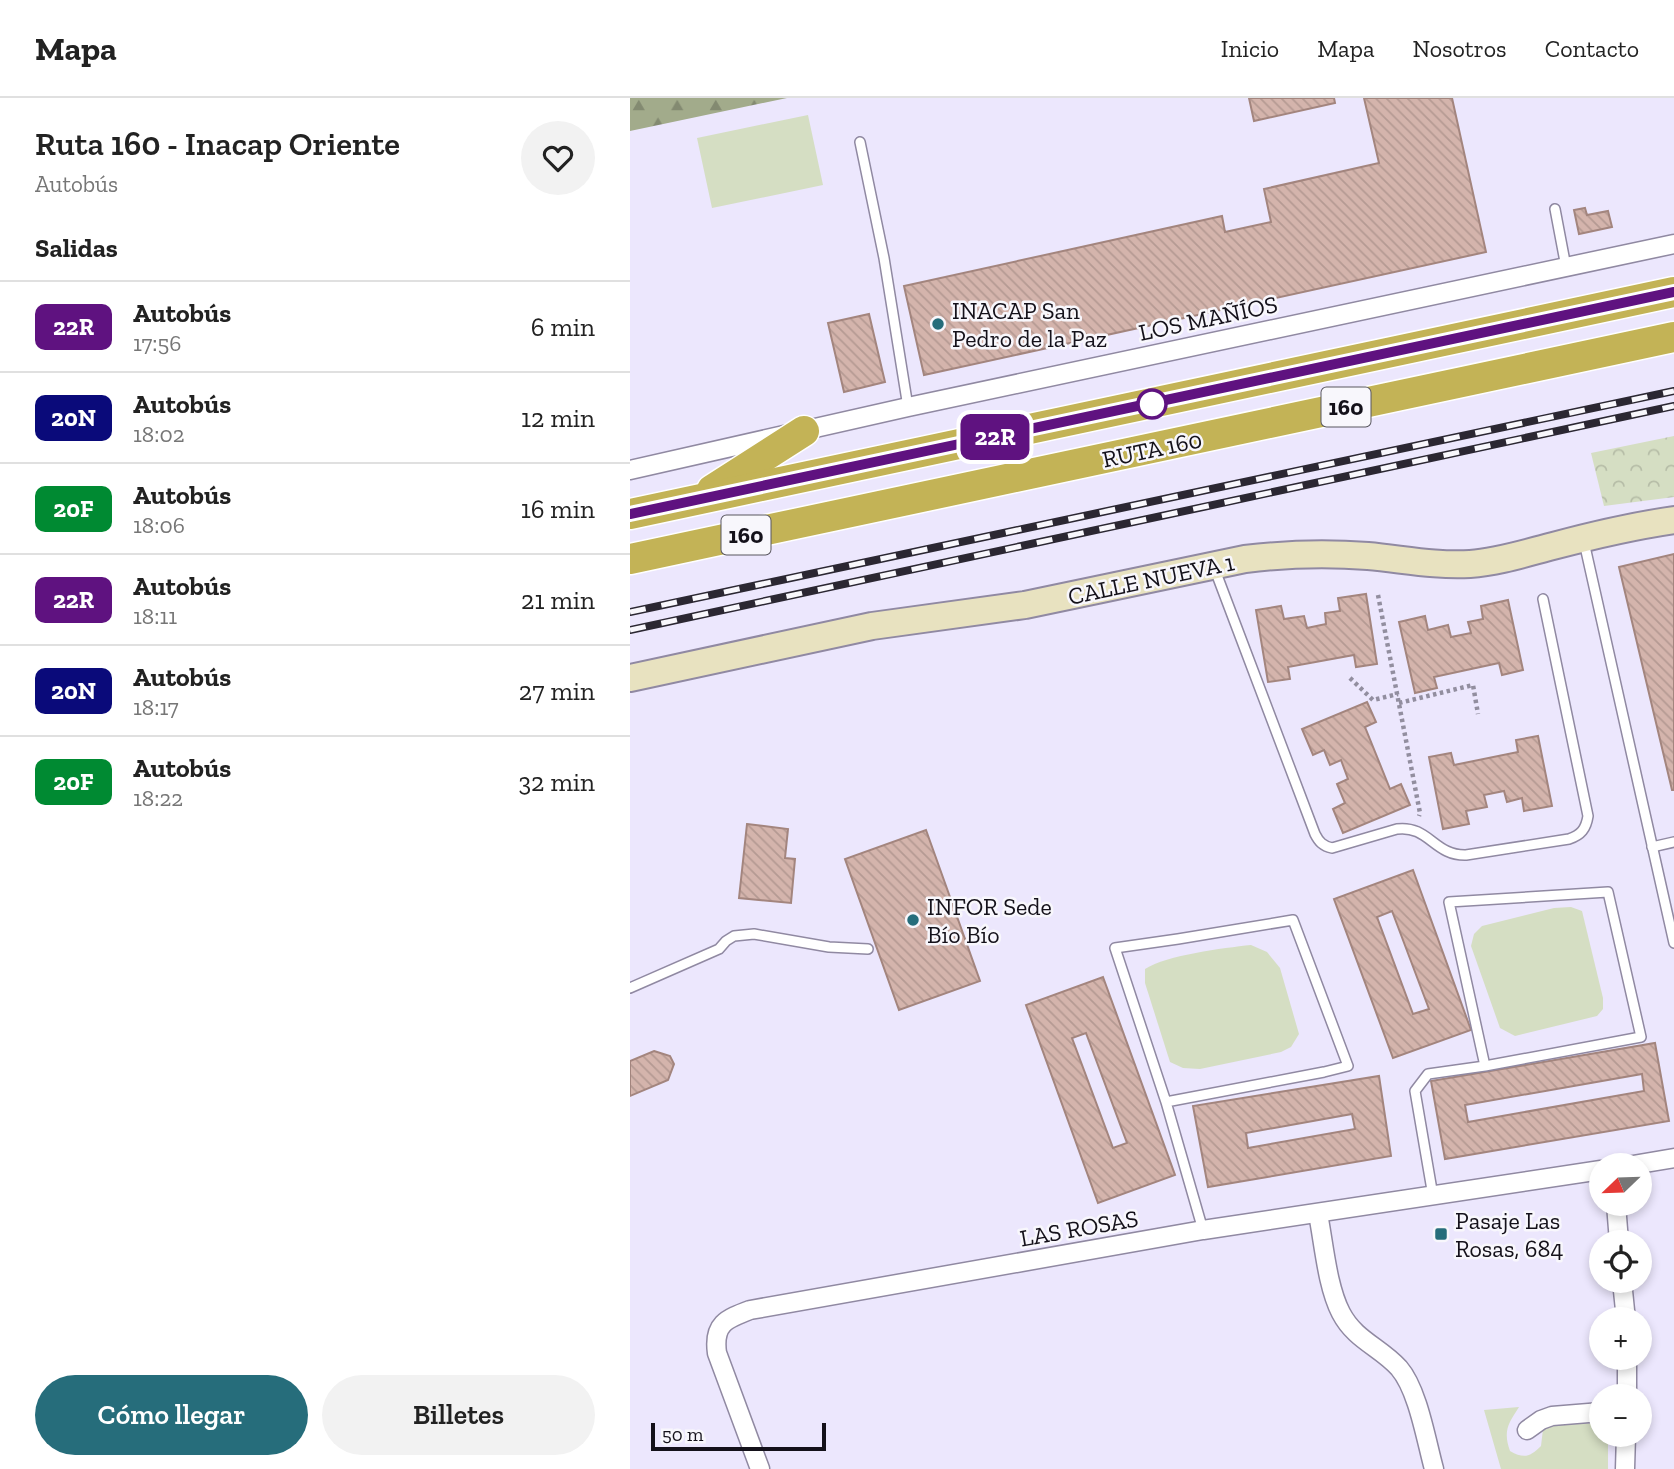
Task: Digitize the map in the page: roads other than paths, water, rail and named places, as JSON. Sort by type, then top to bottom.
[{"type":"highway","name":"RUTA 160","points":[[630,514],[1674,292]]},
{"type":"highway","name":"RUTA 160","points":[[630,559],[1674,337]]},
{"type":"highway","points":[[697,500],[804,431]]},
{"type":"main road","name":"CALLE NUEVA 1","points":[[630,678],[872,626],[1026,606],[1245,559],[1305,554],[1370,556],[1445,565],[1473,564],[1628,527],[1674,520]]},
{"type":"street","name":"LOS MAÑÍOS","points":[[630,470],[908,407],[1674,244]]},
{"type":"street","points":[[1652,1162],[1674,1158]]},
{"type":"street","name":"LAS ROSAS","points":[[760,1469],[717,1353],[716,1335],[727,1318],[750,1310],[1203,1230],[1589,1172]]},
{"type":"street","points":[[1318,1214],[1332,1286],[1341,1313],[1359,1337],[1387,1356],[1405,1377],[1414,1398],[1434,1469]]},
{"type":"street","points":[[1527,1430],[1552,1416],[1589,1413]]},
{"type":"street","points":[[1625,1469],[1626,1447]]},
{"type":"lane","points":[[860,142],[884,258],[908,407]]},
{"type":"lane","points":[[1555,209],[1566,267]]},
{"type":"lane","points":[[1583,538],[1674,943]]},
{"type":"lane","points":[[1214,565],[1319,842],[1338,848],[1397,829],[1412,829],[1423,833],[1444,850],[1459,855],[1569,839],[1583,831],[1588,816],[1542,599]]},
{"type":"lane","points":[[1652,847],[1674,842]]},
{"type":"lane","points":[[1433,1196],[1415,1091],[1428,1074],[1485,1066],[1641,1037],[1608,892],[1449,902],[1485,1066]]},
{"type":"lane","points":[[1166,1102],[1348,1066],[1293,920],[1115,948],[1166,1102],[1203,1230]]},
{"type":"lane","points":[[630,988],[710,954],[734,936],[754,934],[829,947],[868,949]]},
{"type":"railway","points":[[630,612],[1674,391]]},
{"type":"railway","points":[[630,630],[1674,406]]},
{"type":"place","name":"INACAP San Pedro de la Paz","points":[[938,324]]},
{"type":"place","name":"INFOR Sede Bío Bío","points":[[913,920]]},
{"type":"place","name":"Pasaje Las Rosas, 684","points":[[1441,1234]]}]
